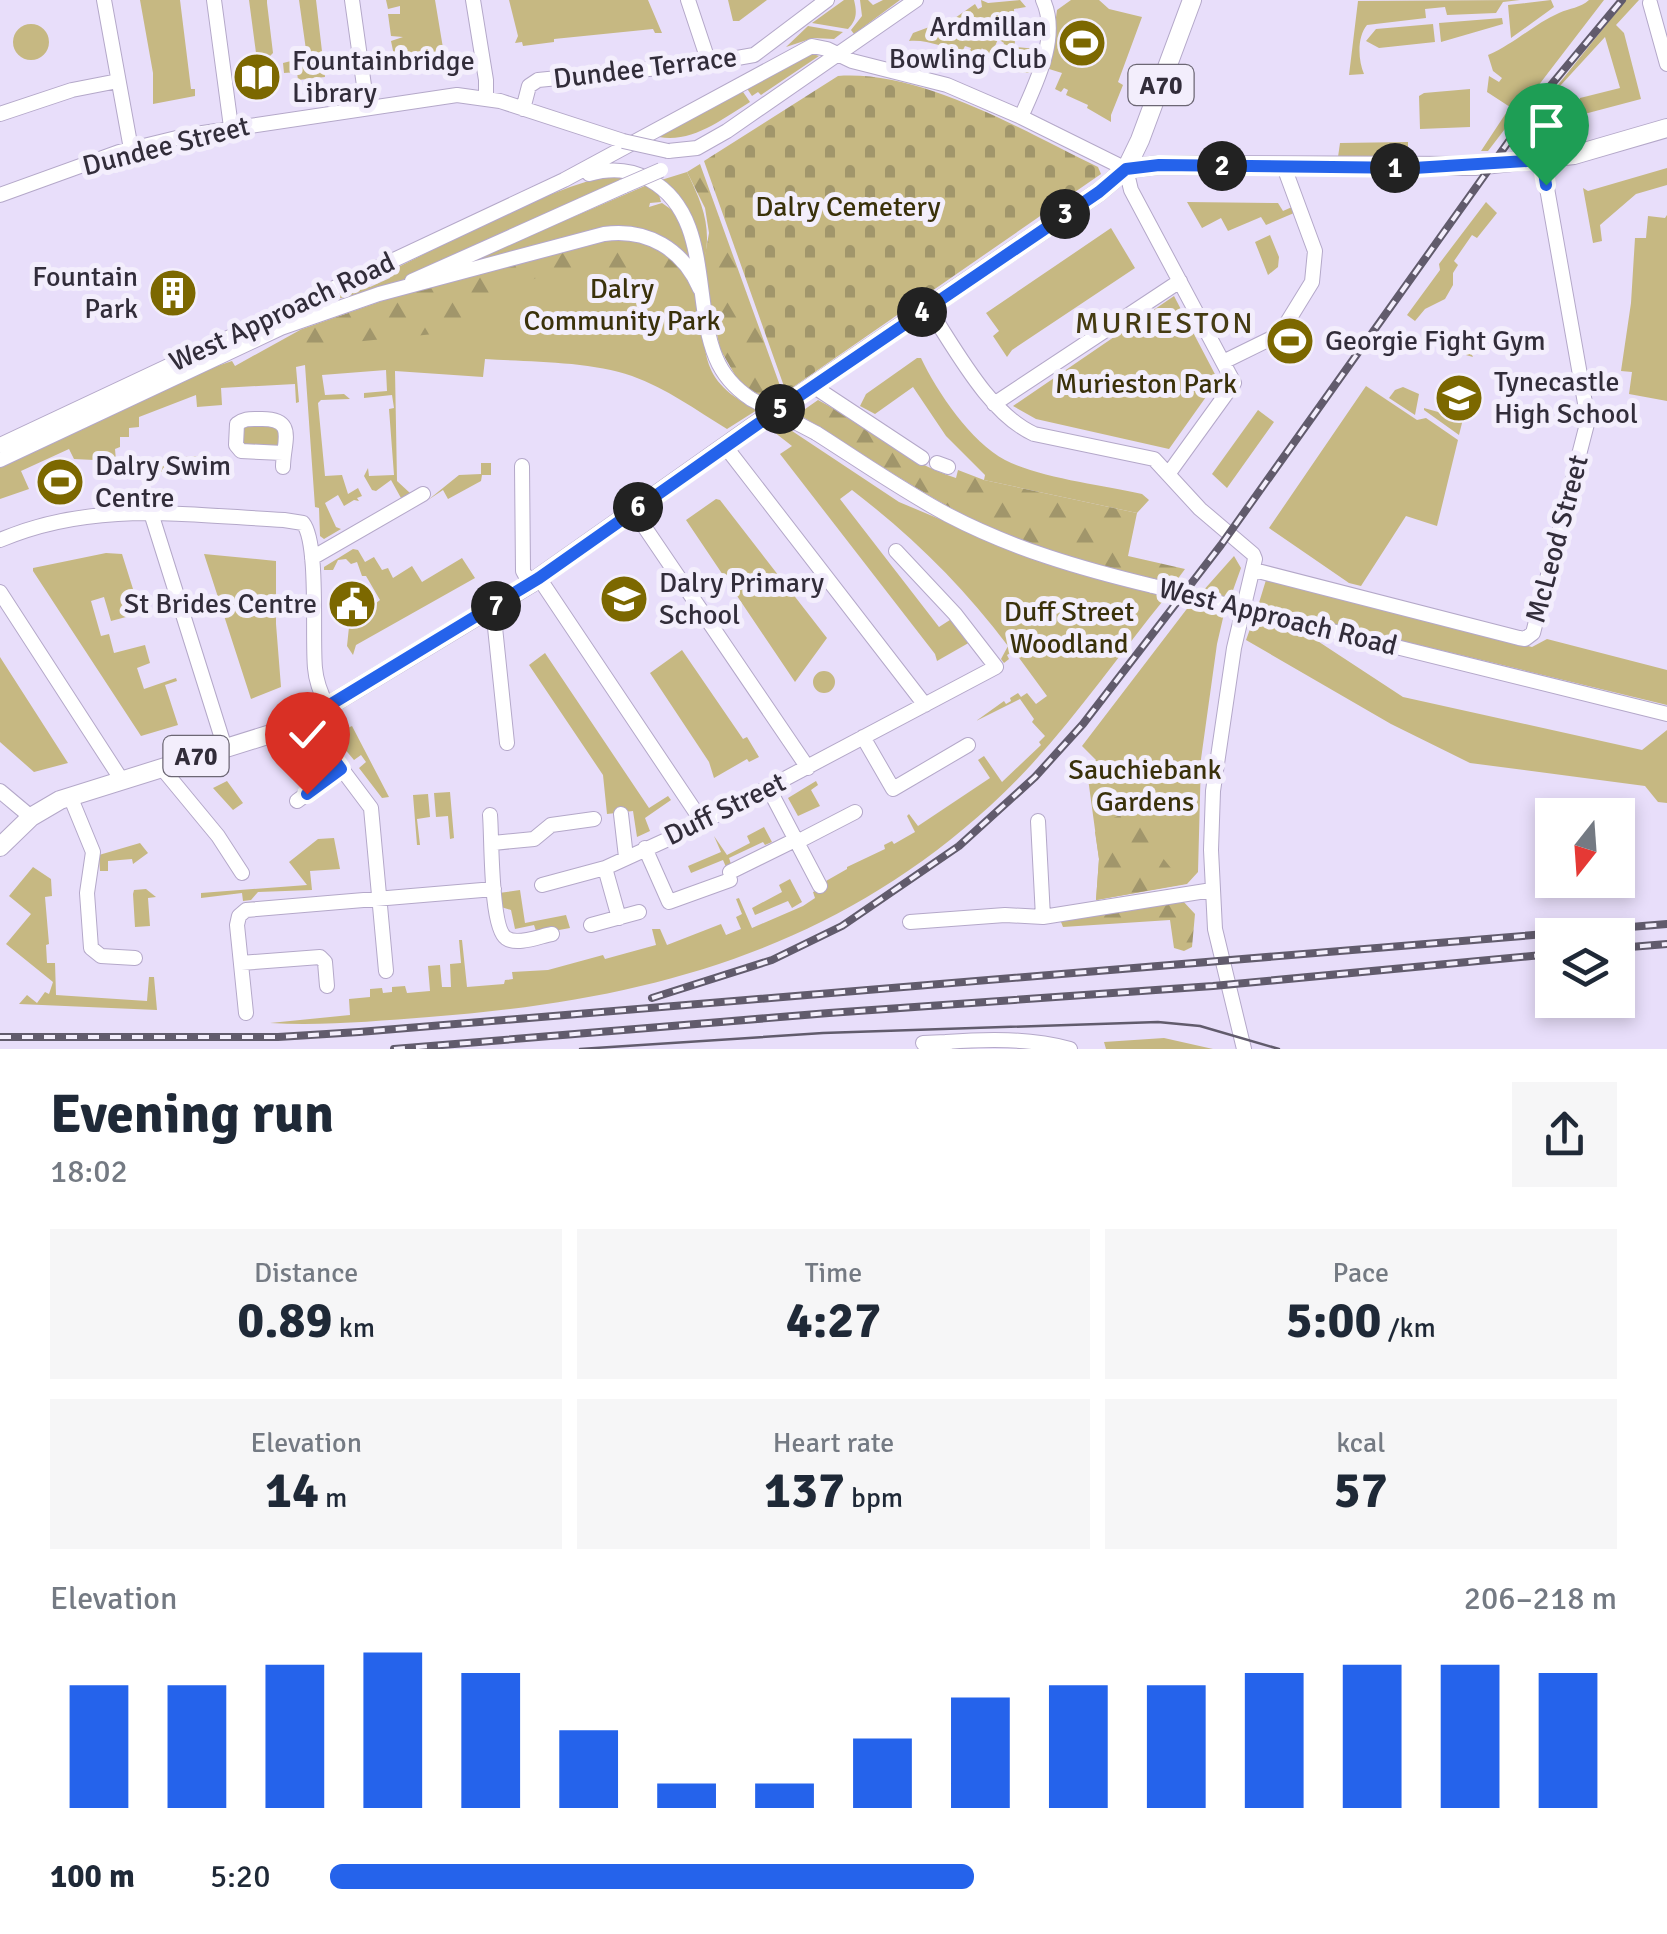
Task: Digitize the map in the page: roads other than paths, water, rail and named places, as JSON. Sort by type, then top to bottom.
[{"type":"main road","name":"A70","points":[[0,847],[30,817],[70,796],[278,732],[305,720],[493,608],[1099,192],[1126,169],[1148,122],[1192,0]]},
{"type":"main road","points":[[1126,169],[1159,165],[1460,167],[1542,160],[1594,150],[1667,128]]},
{"type":"street","points":[[104,0],[130,149]]},
{"type":"street","points":[[214,0],[231,128]]},
{"type":"street","points":[[352,0],[366,107]]},
{"type":"street","points":[[474,0],[486,98]]},
{"type":"street","points":[[688,0],[710,63]]},
{"type":"street","name":"Dundee Terrace","points":[[523,108],[529,86],[538,80],[710,63],[760,52],[827,0]]},
{"type":"street","name":"Dundee Street","points":[[0,195],[130,149],[231,128],[457,95],[523,108],[623,141],[668,151],[690,150],[727,131],[916,0]]},
{"type":"street","points":[[1021,116],[1044,58],[1048,19],[1043,0]]},
{"type":"street","points":[[1650,4],[1667,64]]},
{"type":"street","name":"West Approach Road","points":[[0,445],[564,180],[804,48],[824,48],[838,56],[917,75],[1021,116],[1126,169]]},
{"type":"street","points":[[0,114],[72,90],[118,81]]},
{"type":"street","name":"West Approach Road","points":[[380,294],[662,170],[690,150]]},
{"type":"street","name":"McLeod Street","points":[[1254,570],[1518,638],[1530,637],[1588,420],[1542,160]]},
{"type":"street","points":[[1226,368],[1280,334],[1310,288],[1314,250],[1284,168]]},
{"type":"street","points":[[1126,169],[1130,190],[1234,383],[1169,473]]},
{"type":"street","name":"West Approach Road","points":[[564,180],[618,170],[656,184],[674,200],[686,221],[717,361],[730,380],[752,399],[990,535],[1081,568],[1667,714]]},
{"type":"street","name":"West Approach Road","points":[[0,460],[281,328],[380,294],[604,234],[625,232],[652,239],[691,269],[700,288]]},
{"type":"street","points":[[994,404],[1180,281]]},
{"type":"street","points":[[928,308],[994,404],[1016,425],[1034,434],[1154,459],[1218,527],[1253,554],[1254,570],[1238,621],[1212,802],[1212,890],[1219,953],[1244,1049]]},
{"type":"street","points":[[813,386],[936,463]]},
{"type":"street","points":[[726,446],[925,705]]},
{"type":"street","points":[[522,466],[523,571],[534,581],[702,823]]},
{"type":"street","points":[[312,558],[423,494]]},
{"type":"street","points":[[632,510],[808,768]]},
{"type":"street","points":[[0,540],[73,517],[112,512],[284,520],[307,527],[312,558],[315,670],[327,706]]},
{"type":"street","points":[[151,513],[224,748]]},
{"type":"street","name":"Duff Street","points":[[796,841],[730,876],[668,902],[645,848],[769,789],[996,667],[955,614],[896,551]]},
{"type":"street","points":[[0,592],[121,779]]},
{"type":"street","points":[[493,608],[508,743]]},
{"type":"street","points":[[305,720],[372,808],[386,970]]},
{"type":"street","points":[[863,737],[892,788],[968,746]]},
{"type":"street","points":[[161,767],[218,836],[242,873]]},
{"type":"street","points":[[296,801],[341,769]]},
{"type":"street","points":[[769,789],[820,886]]},
{"type":"street","points":[[0,791],[30,817]]},
{"type":"street","points":[[70,796],[93,852],[87,888],[91,948],[100,956],[135,958]]},
{"type":"street","points":[[796,841],[855,812]]},
{"type":"street","points":[[490,814],[500,928],[506,938],[516,941],[552,934]]},
{"type":"street","points":[[621,814],[626,857]]},
{"type":"street","points":[[493,844],[534,839],[550,824],[594,819]]},
{"type":"street","points":[[1038,822],[1042,917]]},
{"type":"street","points":[[542,885],[605,868],[645,848]]},
{"type":"street","points":[[605,868],[618,918]]},
{"type":"street","points":[[246,1013],[237,920],[246,910],[494,888]]},
{"type":"street","points":[[910,922],[1005,914],[1042,917],[1212,890]]},
{"type":"street","points":[[591,925],[639,912]]},
{"type":"street","points":[[241,963],[320,957],[325,962],[327,986]]},
{"type":"street","points":[[924,1043],[945,1046],[994,1040],[1070,1049]]},
{"type":"tram line","points":[[580,1049],[823,1033],[1158,1022],[1200,1026],[1279,1049]]},
{"type":"railway","points":[[652,998],[772,960],[842,926],[959,846],[1035,777],[1083,724],[1221,545],[1536,103],[1622,0]]},
{"type":"railway","points":[[0,1037],[278,1037],[359,1032],[1667,924]]},
{"type":"railway","points":[[1635,947],[1667,944]]},
{"type":"railway","points":[[394,1049],[1213,986],[1535,956]]},
{"type":"place","name":"Ardmillan Bowling Club","points":[[1082,43]]},
{"type":"place","name":"Fountainbridge Library","points":[[257,77]]},
{"type":"place","name":"Fountain Park","points":[[173,293]]},
{"type":"place","name":"Georgie Fight Gym","points":[[1290,341]]},
{"type":"place","name":"Tynecastle High School","points":[[1459,398]]},
{"type":"place","name":"Dalry Swim Centre","points":[[60,482]]},
{"type":"place","name":"Dalry Primary School","points":[[624,599]]},
{"type":"place","name":"St Brides Centre","points":[[352,604]]},
{"type":"district","name":"MURIESTON","points":[[1165,323]]},
{"type":"park label","name":"Dalry Cemetery","points":[[848,207]]},
{"type":"park label","name":"Dalry Community Park","points":[[622,305]]},
{"type":"park label","name":"Murieston Park","points":[[1146,384]]},
{"type":"park label","name":"Duff Street Woodland","points":[[1069,628]]},
{"type":"park label","name":"Sauchiebank Gardens","points":[[1145,786]]}]
